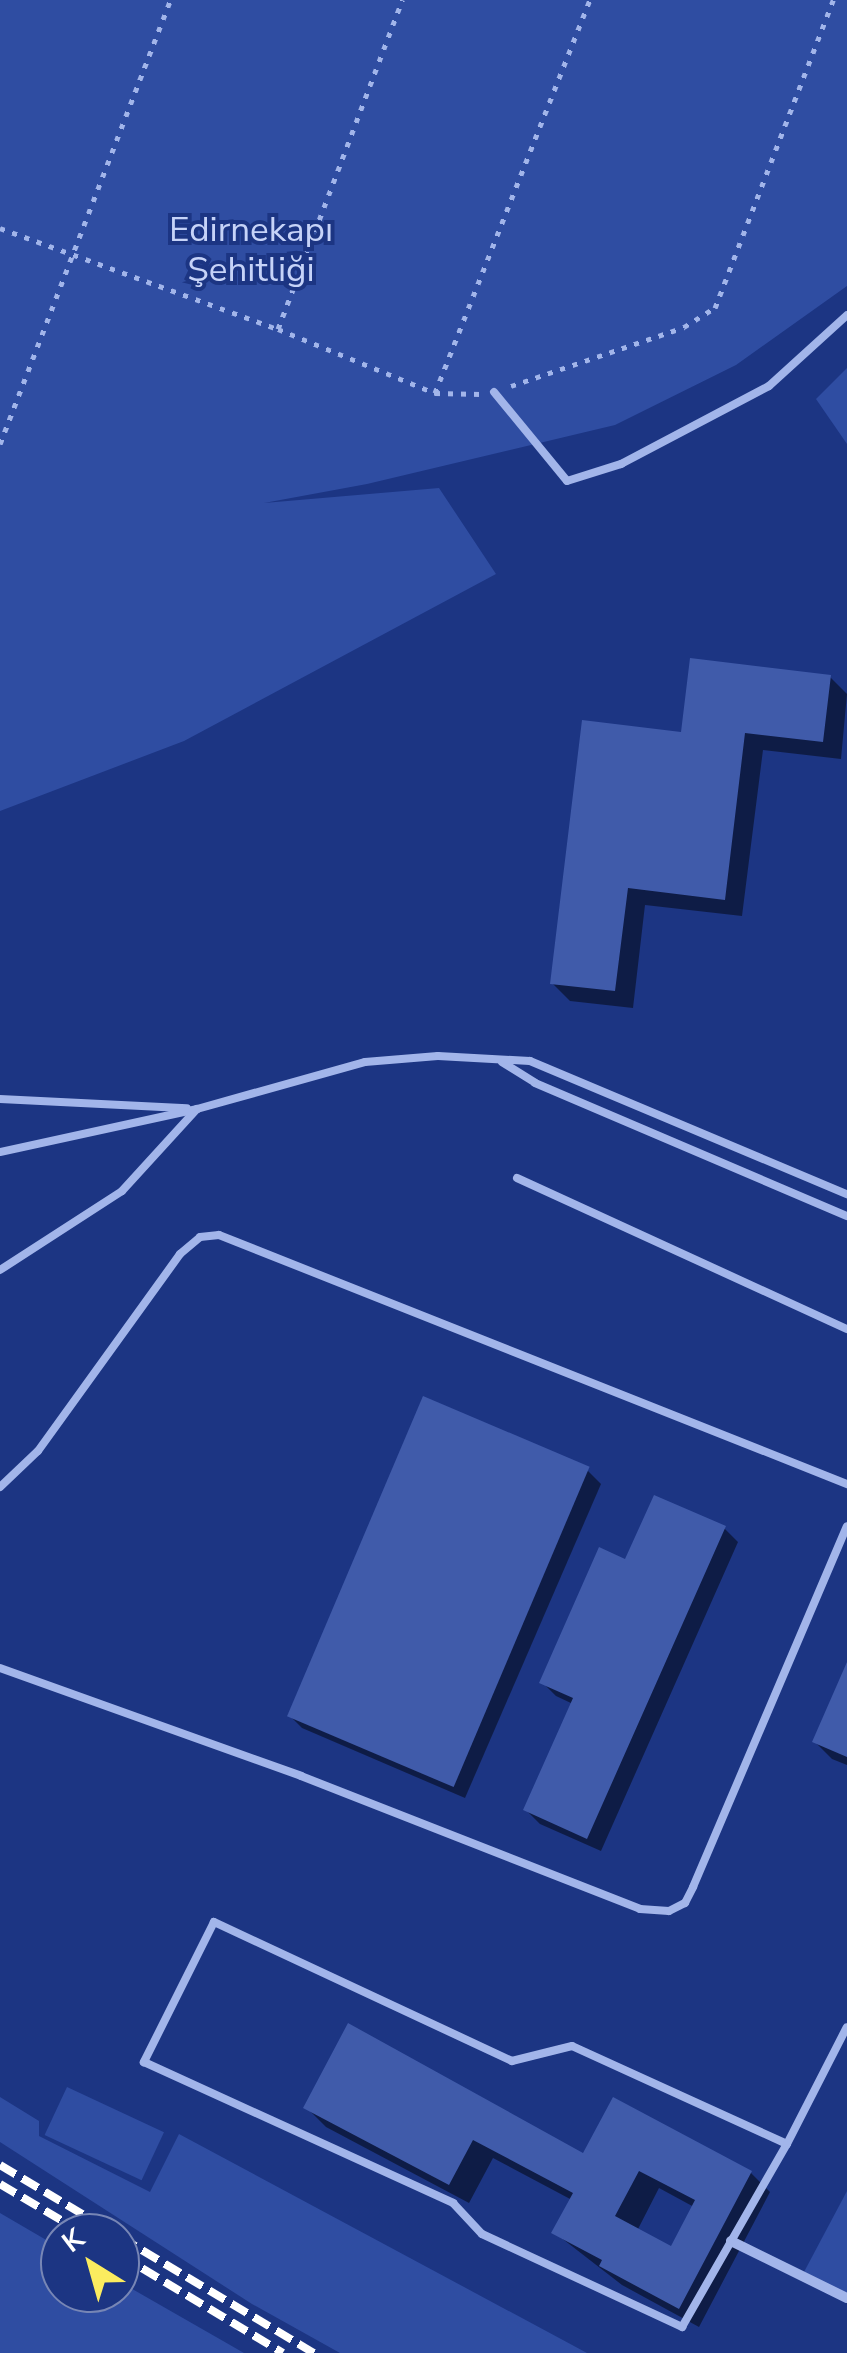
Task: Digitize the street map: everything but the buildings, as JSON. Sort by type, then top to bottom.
[{"type":"street","points":[[731,2240],[847,2298]]},
{"type":"lane","points":[[494,392],[567,481],[621,464],[769,386],[847,316]]},
{"type":"lane","points":[[0,1152],[196,1109],[366,1062],[438,1056],[530,1061],[847,1194]]},
{"type":"lane","points":[[498,1059],[534,1083],[847,1216]]},
{"type":"lane","points":[[0,1099],[196,1109]]},
{"type":"lane","points":[[0,1270],[122,1191],[196,1109]]},
{"type":"lane","points":[[517,1178],[847,1329]]},
{"type":"lane","points":[[0,1486],[38,1451],[180,1254],[200,1237],[219,1235],[847,1484]]},
{"type":"lane","points":[[0,1668],[301,1776],[640,1909],[669,1910],[686,1903],[693,1888],[847,1526]]},
{"type":"lane","points":[[787,2144],[572,2046],[512,2061],[214,1922],[144,2062],[453,2203],[482,2234],[682,2327],[787,2144],[847,2027]]},
{"type":"path","points":[[0,444],[170,0]]},
{"type":"path","points":[[278,329],[402,0]]},
{"type":"path","points":[[435,393],[590,0]]},
{"type":"path","points":[[0,228],[278,329],[435,393],[461,396],[494,392],[684,327],[715,308],[832,0]]},
{"type":"green space","name":"Edirnekapı Şehitliği","points":[[0,0],[847,0],[847,286],[736,365],[615,425],[367,484],[264,503],[439,488],[496,574],[184,741],[0,811]]},
{"type":"green space","points":[[847,368],[847,444],[816,399]]},
{"type":"green space","points":[[67,2087],[164,2132],[142,2180],[45,2135]]},
{"type":"green space","points":[[0,2097],[39,2121],[39,2136],[150,2192],[179,2134],[587,2353],[340,2353],[252,2304],[140,2232],[140,2213],[110,2213],[0,2142]]},
{"type":"green space","points":[[847,2191],[847,2295],[804,2272]]},
{"type":"green space","points":[[0,2213],[40,2236],[40,2313],[140,2313],[140,2293],[244,2353],[0,2353]]},
{"type":"railway","points":[[0,2165],[80,2213]]},
{"type":"railway","points":[[0,2184],[49,2213]]},
{"type":"railway","points":[[140,2249],[314,2353]]},
{"type":"railway","points":[[140,2267],[283,2353]]}]
